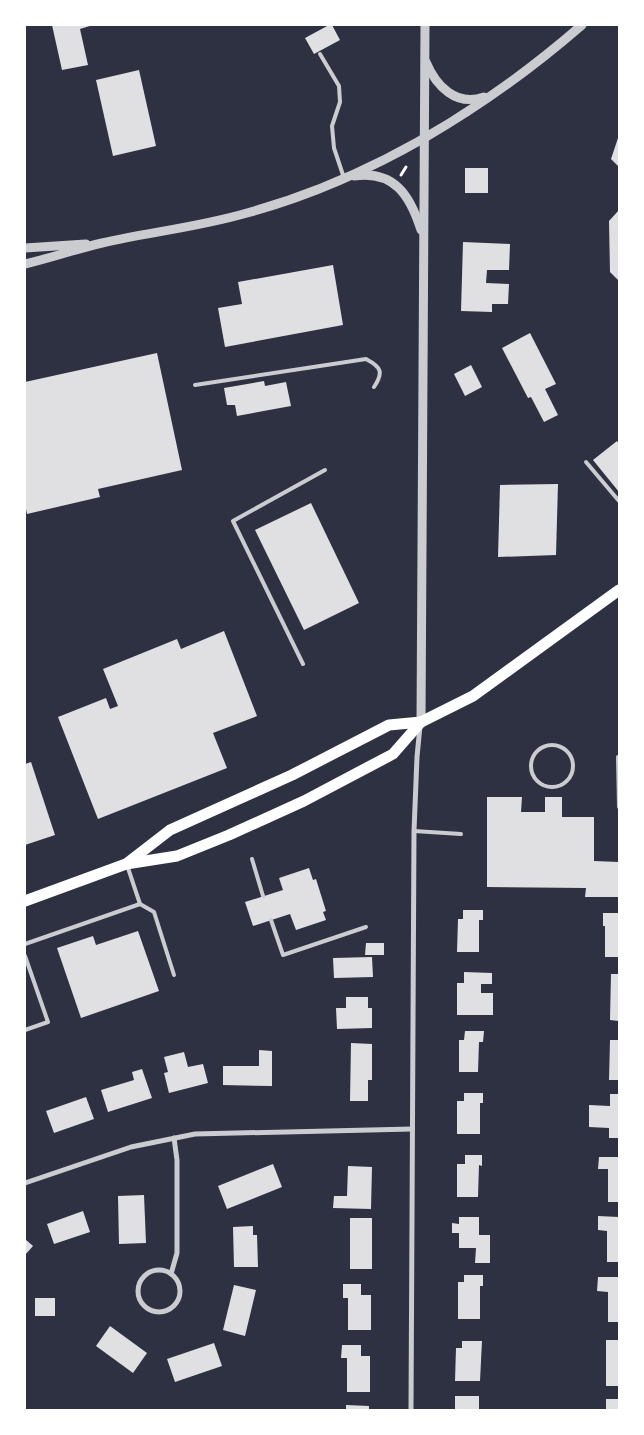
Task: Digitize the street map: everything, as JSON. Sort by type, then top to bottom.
[{"type":"main road","points":[[126,864],[170,830],[292,775],[389,725],[421,722],[473,696],[619,590]]},
{"type":"main road","points":[[25,901],[126,864],[177,856],[229,835],[304,801],[393,754],[421,722]]},
{"type":"street","points":[[411,1410],[414,831],[417,757],[421,722],[425,25]]},
{"type":"street","points":[[25,264],[101,243],[246,214],[344,178],[424,140],[530,68],[582,25]]},
{"type":"street","points":[[424,58],[434,79],[447,93],[467,100],[476,100],[494,93]]},
{"type":"street","points":[[344,178],[373,175],[392,181],[400,189],[414,211],[423,239]]},
{"type":"street","points":[[25,248],[101,243]]},
{"type":"street","points":[[25,1183],[131,1147],[195,1134],[412,1130]]},
{"type":"street","points":[[171,1274],[177,1253],[174,1138]]},
{"type":"street","points":[[164,1271],[171,1274],[179,1286],[180,1294],[178,1301],[166,1311],[151,1311],[140,1300],[138,1293],[139,1285],[149,1273],[164,1271]]},
{"type":"lane","points":[[320,54],[339,86],[340,102],[332,126],[334,148],[344,178]]},
{"type":"lane","points":[[195,385],[366,359],[375,364],[380,371],[380,378],[374,387]]},
{"type":"lane","points":[[586,462],[619,501]]},
{"type":"lane","points":[[303,664],[233,521],[325,470]]},
{"type":"lane","points":[[546,747],[561,748],[572,759],[572,774],[561,786],[545,786],[533,776],[532,759],[537,752],[546,747]]},
{"type":"lane","points":[[618,757],[619,807]]},
{"type":"lane","points":[[414,831],[461,834]]},
{"type":"lane","points":[[252,859],[263,896]]},
{"type":"lane","points":[[126,864],[140,904],[154,912],[174,975]]},
{"type":"lane","points":[[25,944],[140,904]]},
{"type":"lane","points":[[271,920],[283,955],[366,927]]},
{"type":"lane","points":[[25,956],[48,1022],[25,1030]]},
{"type":"path","points":[[400,177],[406,167]]},
{"type":"building","points":[[52,25],[93,25],[80,29],[88,65],[62,70]]},
{"type":"building","points":[[332,25],[340,40],[314,54],[305,38]]},
{"type":"building","points":[[139,70],[156,146],[113,156],[96,80]]},
{"type":"building","points":[[619,135],[619,167],[611,159]]},
{"type":"building","points":[[465,168],[488,168],[488,193],[465,193]]},
{"type":"building","points":[[619,210],[619,281],[610,272],[609,221]]},
{"type":"building","points":[[463,242],[510,244],[509,270],[487,270],[486,283],[509,284],[508,304],[492,304],[492,312],[461,311]]},
{"type":"building","points":[[333,265],[343,325],[225,347],[218,308],[242,304],[238,282]]},
{"type":"building","points":[[530,333],[556,384],[545,389],[558,415],[544,422],[531,397],[528,398],[502,348]]},
{"type":"building","points":[[157,353],[182,470],[98,489],[100,497],[27,514],[25,504],[25,382]]},
{"type":"building","points":[[471,365],[482,387],[465,396],[454,374]]},
{"type":"building","points":[[264,381],[265,386],[286,382],[291,406],[237,416],[235,405],[227,405],[224,388]]},
{"type":"building","points":[[617,441],[619,444],[619,492],[593,460]]},
{"type":"building","points":[[558,484],[556,555],[498,557],[500,485]]},
{"type":"building","points":[[311,503],[359,603],[304,630],[255,530]]},
{"type":"building","points":[[224,631],[257,716],[213,733],[227,768],[98,819],[58,717],[106,698],[110,709],[118,706],[103,669],[177,639],[181,649]]},
{"type":"building","points":[[31,762],[55,835],[25,845],[25,764]]},
{"type":"building","points":[[487,797],[522,797],[521,812],[545,812],[545,797],[562,797],[562,817],[594,817],[594,861],[619,862],[619,897],[585,897],[586,888],[487,887]]},
{"type":"building","points":[[309,868],[313,880],[316,879],[326,911],[323,912],[326,920],[296,930],[290,914],[253,926],[245,902],[283,890],[279,878]]},
{"type":"building","points":[[463,910],[483,910],[483,920],[479,920],[479,952],[457,952],[458,919],[463,919]]},
{"type":"building","points":[[603,913],[619,913],[619,957],[605,957]]},
{"type":"building","points":[[138,931],[159,991],[81,1018],[57,948],[93,936],[96,945]]},
{"type":"building","points":[[366,943],[384,943],[384,955],[365,955]]},
{"type":"building","points":[[372,957],[373,977],[334,978],[333,958]]},
{"type":"building","points":[[464,972],[492,973],[492,984],[481,984],[481,993],[493,993],[493,1015],[457,1015],[457,983],[464,983]]},
{"type":"building","points":[[611,974],[619,974],[619,1021],[610,1020]]},
{"type":"building","points":[[346,997],[368,997],[368,1008],[372,1008],[372,1028],[337,1029],[336,1008],[346,1008]]},
{"type":"building","points":[[465,1031],[484,1031],[483,1042],[479,1042],[478,1072],[459,1072],[459,1040],[464,1040]]},
{"type":"building","points":[[610,1040],[619,1040],[619,1080],[609,1080]]},
{"type":"building","points":[[351,1043],[372,1044],[372,1080],[368,1080],[368,1101],[350,1101]]},
{"type":"building","points":[[259,1050],[272,1051],[272,1086],[223,1085],[223,1066],[259,1066]]},
{"type":"building","points":[[184,1052],[188,1067],[203,1064],[208,1083],[169,1093],[164,1073],[168,1072],[164,1057]]},
{"type":"building","points":[[142,1069],[152,1098],[108,1112],[101,1090],[134,1080],[132,1072]]},
{"type":"building","points":[[464,1093],[483,1093],[483,1103],[480,1103],[480,1134],[457,1134],[457,1101],[464,1101]]},
{"type":"building","points":[[610,1094],[619,1094],[619,1138],[609,1138],[609,1128],[589,1127],[589,1105],[610,1106]]},
{"type":"building","points":[[86,1097],[94,1119],[54,1133],[46,1111]]},
{"type":"building","points":[[465,1155],[482,1155],[482,1166],[479,1165],[478,1197],[457,1197],[457,1164],[465,1164]]},
{"type":"building","points":[[599,1157],[619,1157],[619,1202],[608,1202],[608,1169],[598,1169]]},
{"type":"building","points":[[273,1164],[282,1187],[227,1209],[218,1186]]},
{"type":"building","points":[[348,1166],[372,1167],[371,1209],[333,1208],[334,1196],[347,1196]]},
{"type":"building","points":[[144,1195],[146,1243],[119,1244],[118,1196]]},
{"type":"building","points":[[83,1211],[90,1232],[54,1244],[47,1224]]},
{"type":"building","points":[[598,1216],[619,1217],[619,1262],[607,1262],[607,1231],[598,1230]]},
{"type":"building","points":[[459,1217],[479,1217],[479,1235],[490,1235],[490,1263],[475,1263],[476,1248],[459,1248],[459,1233],[452,1233],[452,1223],[459,1224]]},
{"type":"building","points":[[350,1218],[372,1218],[372,1269],[350,1269]]},
{"type":"building","points":[[253,1226],[253,1235],[257,1235],[258,1267],[234,1267],[233,1227]]},
{"type":"building","points":[[25,1239],[33,1246],[25,1255]]},
{"type":"building","points":[[464,1275],[483,1275],[483,1286],[480,1286],[480,1319],[458,1319],[458,1282],[464,1282]]},
{"type":"building","points":[[598,1277],[619,1277],[619,1322],[608,1322],[608,1292],[597,1291]]},
{"type":"building","points":[[343,1284],[361,1284],[361,1295],[371,1295],[371,1330],[348,1330],[348,1298],[343,1298]]},
{"type":"building","points":[[234,1285],[256,1290],[245,1336],[223,1330]]},
{"type":"building","points":[[35,1298],[55,1298],[55,1316],[35,1316]]},
{"type":"building","points":[[110,1326],[147,1353],[133,1373],[96,1346]]},
{"type":"building","points":[[606,1340],[619,1340],[619,1386],[606,1386]]},
{"type":"building","points":[[462,1341],[482,1341],[480,1381],[455,1381],[456,1348],[462,1348]]},
{"type":"building","points":[[214,1343],[222,1366],[175,1382],[167,1359]]},
{"type":"building","points":[[342,1345],[361,1345],[361,1356],[370,1356],[370,1392],[347,1392],[347,1358],[341,1358]]},
{"type":"building","points":[[455,1396],[479,1396],[479,1410],[455,1410]]},
{"type":"building","points":[[606,1399],[619,1399],[619,1410],[606,1410]]},
{"type":"building","points":[[346,1405],[369,1406],[369,1410],[346,1410]]}]
